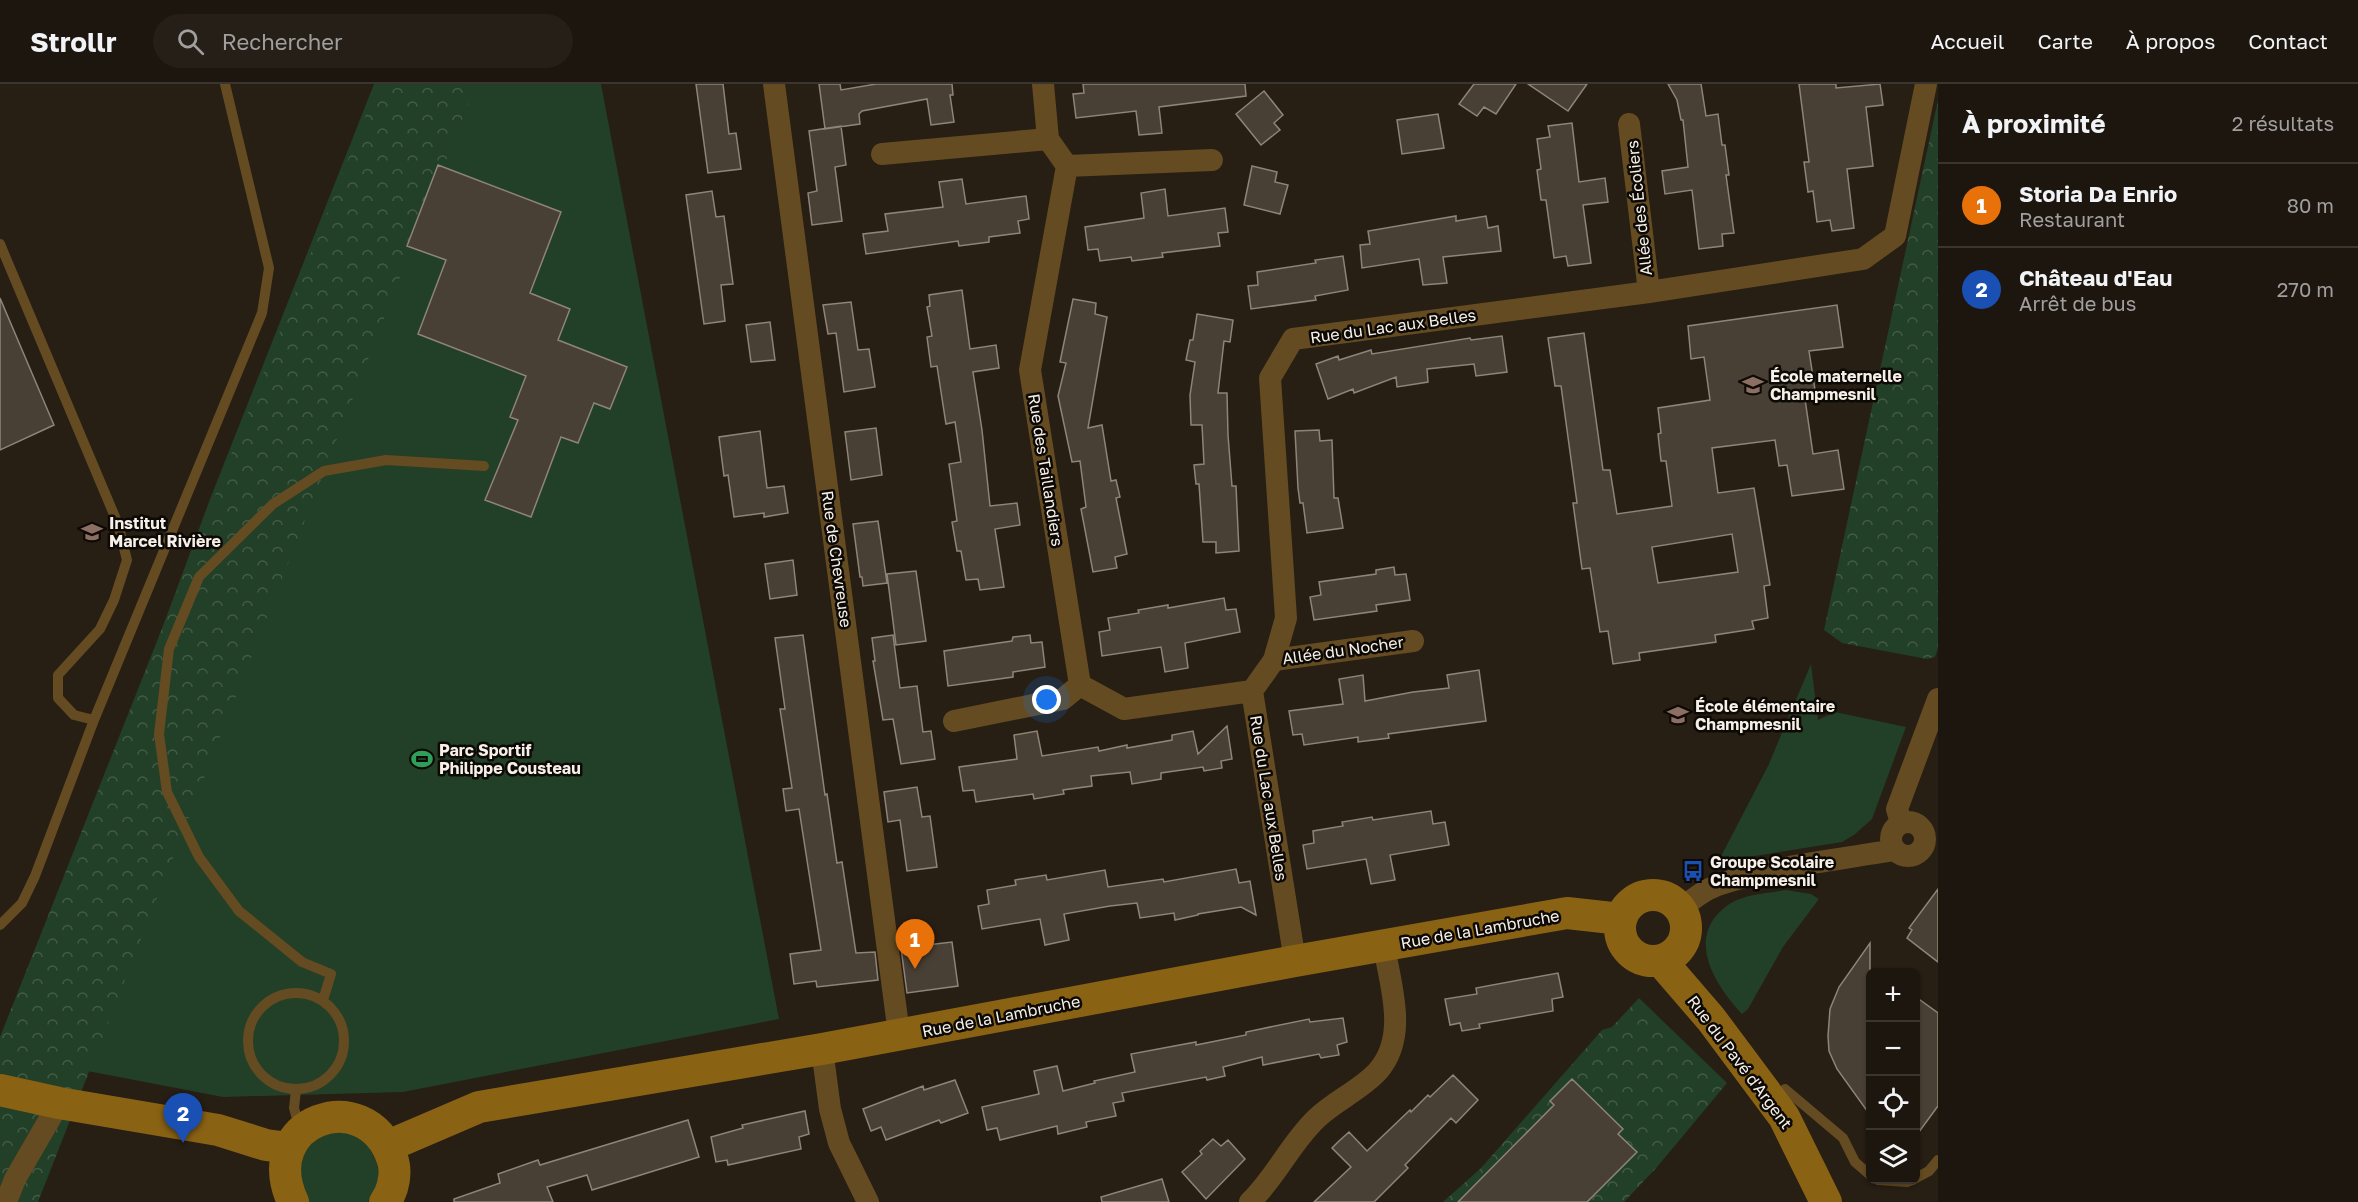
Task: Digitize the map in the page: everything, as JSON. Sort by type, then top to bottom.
[{"type":"street","name":"Rue de Chevreuse","points":[[774,84],[899,1035]]},
{"type":"street","points":[[1043,84],[1048,139],[1067,166],[1212,160]]},
{"type":"street","name":"Rue du Lac aux Belles","points":[[1295,961],[1252,691],[1274,660],[1286,618],[1270,378],[1293,339],[1648,292],[1863,259],[1895,236],[1926,84]]},
{"type":"street","name":"Allée des Écoliers","points":[[1629,124],[1648,292]]},
{"type":"street","points":[[882,154],[1048,139]]},
{"type":"street","name":"Rue des Taillandiers","points":[[1067,166],[1030,370],[1080,685]]},
{"type":"street","name":"Allée du Nocher","points":[[1274,660],[1413,641]]},
{"type":"street","points":[[954,721],[1063,699],[1080,685],[1124,709],[1252,691]]},
{"type":"street","points":[[1901,823],[1897,809],[1938,699]]},
{"type":"street","points":[[1912,822],[1922,828],[1931,845],[1911,856],[1901,855],[1894,850],[1890,840],[1893,830],[1901,823],[1912,822]]},
{"type":"street","points":[[1680,910],[1692,899],[1717,885],[1771,872],[1894,850]]},
{"type":"street","points":[[1653,895],[1673,902],[1680,910],[1685,920],[1684,940],[1670,956],[1661,961],[1638,958],[1622,942],[1621,919],[1625,910],[1642,897],[1653,895]]},
{"type":"street","name":"Rue de la Lambruche","points":[[388,1146],[479,1107],[822,1049],[1295,961],[1567,914],[1621,919]]},
{"type":"street","points":[[1250,1202],[1263,1190],[1294,1143],[1317,1118],[1378,1071],[1392,1049],[1396,1022],[1384,947]]},
{"type":"street","name":"Rue du Pavé d'Argent","points":[[1661,961],[1711,1019],[1784,1117],[1826,1202]]},
{"type":"street","points":[[822,1049],[830,1108],[839,1143],[868,1202]]},
{"type":"street","points":[[0,1090],[59,1103],[218,1130],[266,1145],[295,1140]]},
{"type":"street","points":[[6,1202],[15,1179],[59,1103]]},
{"type":"street","points":[[292,1202],[285,1186],[284,1166],[295,1140],[315,1122],[331,1117],[348,1117],[364,1122],[378,1132],[388,1146],[394,1163],[394,1181],[385,1202]]},
{"type":"lane","points":[[0,926],[22,903],[35,876],[94,720],[262,312],[269,268],[225,84]]},
{"type":"lane","points":[[0,244],[118,524],[127,560],[114,600],[100,629],[58,675],[58,698],[74,715],[94,720]]},
{"type":"lane","points":[[323,1000],[331,974],[302,962],[239,911],[200,857],[166,792],[159,734],[169,650],[199,577],[273,504],[324,471],[386,460],[484,466]]},
{"type":"lane","points":[[292,992],[308,994],[323,1000],[335,1010],[342,1024],[345,1039],[343,1055],[336,1069],[325,1080],[312,1087],[296,1090],[280,1087],[266,1079],[255,1067],[249,1052],[248,1035],[253,1019],[262,1006],[276,997],[292,992]]},
{"type":"lane","points":[[1785,1089],[1843,1138],[1855,1162],[1866,1172]]},
{"type":"lane","points":[[295,1140],[296,1090]]},
{"type":"lane","points":[[1920,1176],[1929,1171],[1938,1160]]},
{"type":"green space","name":"Parc Sportif Philippe Cousteau","points":[[374,84],[601,84],[779,1019],[403,1092],[223,1097],[4,1055],[210,499]]},
{"type":"green space","points":[[378,84],[476,84],[38,1202],[0,1202],[0,1037]]},
{"type":"green space","points":[[1938,100],[1938,648],[1935,657],[1927,659],[1842,643],[1824,630]]},
{"type":"green space","points":[[1811,664],[1818,720],[1835,712],[1906,727],[1872,819],[1842,842],[1718,862],[1768,766]]},
{"type":"green space","points":[[1786,890],[1811,894],[1819,899],[1783,947],[1748,1009],[1742,1014],[1721,988],[1713,973],[1706,944],[1708,929],[1717,915],[1737,900],[1757,894]]},
{"type":"green space","points":[[1639,998],[1727,1083],[1657,1167],[1624,1202],[1443,1202],[1481,1168],[1602,1030],[1612,1027]]},
{"type":"green space","points":[[337,1131],[358,1137],[367,1145],[379,1172],[376,1190],[368,1202],[305,1202],[296,1163],[311,1140]]},
{"type":"building","points":[[696,84],[723,84],[729,134],[736,133],[741,169],[708,173]]},
{"type":"building","points":[[819,84],[840,84],[841,90],[876,84],[952,84],[953,95],[950,95],[954,122],[931,125],[927,99],[862,111],[859,114],[860,124],[825,129]]},
{"type":"building","points":[[1083,84],[1245,84],[1246,96],[1159,107],[1162,133],[1139,135],[1136,111],[1076,118],[1073,94],[1084,93]]},
{"type":"building","points":[[1474,84],[1516,84],[1496,114],[1484,107],[1477,116],[1459,104]]},
{"type":"building","points":[[1528,84],[1587,84],[1568,111]]},
{"type":"building","points":[[1668,84],[1701,84],[1706,116],[1718,114],[1722,145],[1725,145],[1729,175],[1726,175],[1734,233],[1722,234],[1723,246],[1699,249],[1692,190],[1665,194],[1662,171],[1688,167],[1683,120],[1681,120],[1677,100]]},
{"type":"building","points":[[1799,84],[1836,84],[1836,88],[1880,84],[1883,105],[1866,107],[1873,166],[1847,169],[1854,228],[1832,231],[1830,220],[1817,222],[1813,191],[1808,192],[1804,162],[1809,162]]},
{"type":"building","points":[[1264,91],[1283,115],[1274,123],[1280,130],[1261,145],[1236,114]]},
{"type":"building","points":[[1438,114],[1444,148],[1402,154],[1397,120]]},
{"type":"building","points":[[1572,123],[1579,182],[1605,178],[1608,202],[1583,205],[1591,263],[1568,266],[1566,256],[1554,258],[1546,200],[1541,200],[1537,170],[1541,169],[1537,139],[1550,137],[1548,126]]},
{"type":"building","points":[[841,126],[846,165],[835,167],[842,221],[812,225],[808,193],[817,191],[809,131]]},
{"type":"building","points":[[438,165],[561,212],[530,293],[570,309],[558,340],[627,367],[610,409],[594,403],[578,443],[561,437],[531,517],[485,500],[518,420],[510,417],[526,376],[418,334],[446,260],[407,246]]},
{"type":"building","points":[[1252,166],[1277,172],[1275,182],[1288,185],[1280,214],[1244,205]]},
{"type":"building","points":[[962,179],[966,204],[1026,196],[1029,219],[1018,221],[1020,233],[989,237],[989,242],[959,246],[958,241],[866,254],[863,234],[888,231],[885,214],[943,207],[939,182]]},
{"type":"building","points":[[1165,189],[1168,216],[1225,208],[1228,232],[1218,233],[1220,246],[1162,253],[1163,257],[1132,261],[1131,257],[1100,261],[1098,249],[1088,250],[1085,227],[1144,218],[1141,193]]},
{"type":"building","points":[[712,191],[716,217],[724,216],[733,284],[721,285],[725,321],[704,324],[686,195]]},
{"type":"building","points":[[1456,216],[1456,221],[1486,216],[1488,228],[1498,226],[1501,251],[1443,257],[1447,283],[1423,285],[1419,259],[1362,268],[1360,245],[1370,244],[1368,231]]},
{"type":"building","points":[[1343,256],[1348,290],[1315,296],[1316,300],[1251,309],[1248,286],[1258,285],[1257,272],[1316,263],[1315,260]]},
{"type":"building","points":[[962,290],[970,349],[996,345],[999,368],[973,372],[990,506],[1017,503],[1020,525],[995,529],[1004,587],[980,590],[978,579],[966,580],[961,551],[957,551],[952,522],[957,521],[949,464],[961,462],[955,422],[946,424],[937,366],[931,367],[927,337],[932,336],[927,307],[930,306],[929,295]]},
{"type":"building","points":[[0,298],[54,425],[0,450]]},
{"type":"building","points":[[1073,299],[1096,303],[1095,314],[1107,317],[1088,428],[1102,425],[1111,481],[1116,480],[1120,497],[1116,498],[1127,554],[1115,557],[1117,568],[1093,572],[1081,509],[1086,507],[1080,461],[1072,462],[1058,396],[1066,363],[1060,362]]},
{"type":"building","points":[[851,302],[858,350],[869,349],[875,387],[844,392],[836,333],[828,334],[823,305]]},
{"type":"building","points":[[1837,305],[1843,347],[1809,351],[1815,390],[1804,392],[1813,454],[1838,450],[1844,489],[1792,496],[1787,465],[1779,466],[1775,440],[1712,448],[1718,493],[1754,488],[1770,585],[1764,586],[1768,618],[1752,621],[1754,629],[1715,635],[1716,642],[1639,653],[1640,660],[1613,664],[1608,631],[1600,632],[1590,568],[1582,569],[1573,503],[1577,503],[1561,386],[1555,386],[1548,338],[1584,333],[1603,470],[1610,470],[1617,514],[1672,506],[1666,461],[1661,461],[1658,408],[1710,400],[1704,357],[1691,359],[1688,326]],"holes":[[[1732,534],[1738,572],[1658,583],[1652,547]]]},
{"type":"building","points":[[1197,314],[1233,320],[1230,342],[1224,341],[1218,393],[1227,393],[1228,435],[1232,486],[1236,486],[1239,551],[1216,553],[1216,542],[1203,542],[1199,484],[1196,484],[1194,465],[1204,464],[1202,425],[1191,425],[1190,395],[1195,362],[1186,360],[1190,340],[1193,340]]},
{"type":"building","points":[[770,322],[775,360],[751,362],[746,325]]},
{"type":"building","points":[[1502,336],[1507,372],[1476,376],[1474,364],[1427,369],[1428,382],[1397,387],[1396,377],[1354,393],[1353,389],[1328,399],[1316,364],[1338,356],[1339,360],[1371,350],[1372,354],[1470,338],[1471,340]]},
{"type":"building","points":[[876,428],[882,475],[851,480],[845,432]]},
{"type":"building","points":[[1319,430],[1320,441],[1332,440],[1334,498],[1338,498],[1343,528],[1307,533],[1303,503],[1300,503],[1298,488],[1295,431]]},
{"type":"building","points":[[760,431],[767,488],[784,486],[788,513],[764,517],[764,513],[734,517],[728,475],[724,476],[719,437]]},
{"type":"building","points":[[878,521],[887,583],[863,586],[853,524]]},
{"type":"building","points":[[793,560],[797,595],[770,599],[765,564]]},
{"type":"building","points":[[1394,567],[1395,575],[1406,574],[1410,600],[1376,605],[1377,611],[1314,620],[1310,597],[1321,595],[1319,582],[1376,574],[1376,570]]},
{"type":"building","points":[[916,571],[926,641],[896,645],[887,574]]},
{"type":"building","points":[[1224,598],[1226,610],[1236,609],[1240,632],[1185,643],[1188,668],[1165,672],[1161,647],[1102,656],[1099,632],[1110,630],[1108,618],[1139,613],[1138,610],[1168,605],[1168,608]]},
{"type":"building","points":[[803,635],[825,795],[827,794],[837,863],[842,862],[856,953],[875,952],[878,980],[817,987],[816,981],[794,984],[790,954],[821,950],[799,809],[786,811],[783,789],[792,788],[780,709],[785,709],[775,638]]},
{"type":"building","points":[[893,635],[900,688],[917,686],[923,732],[931,731],[935,759],[901,764],[893,719],[883,720],[873,661],[875,661],[872,638]]},
{"type":"building","points":[[1030,635],[1031,643],[1042,642],[1045,667],[1013,672],[1013,677],[948,686],[944,651],[1012,641],[1013,637]]},
{"type":"building","points":[[1479,670],[1486,721],[1388,734],[1389,738],[1358,742],[1358,737],[1304,745],[1302,734],[1293,735],[1289,711],[1343,704],[1339,679],[1363,675],[1365,701],[1449,688],[1447,675]]},
{"type":"building","points":[[1227,726],[1232,759],[1221,761],[1222,768],[1204,771],[1203,767],[1161,773],[1161,779],[1132,784],[1130,772],[1091,776],[1092,786],[1063,790],[1064,794],[1034,799],[1033,794],[976,802],[974,790],[963,791],[959,767],[1017,759],[1014,735],[1037,731],[1042,756],[1098,747],[1099,751],[1127,745],[1127,748],[1172,740],[1172,735],[1193,731],[1198,754]]},
{"type":"building","points":[[917,787],[922,817],[930,816],[937,867],[907,871],[900,820],[888,822],[884,792]]},
{"type":"building","points":[[1431,811],[1433,824],[1445,822],[1449,845],[1390,855],[1395,880],[1371,884],[1366,859],[1307,869],[1303,845],[1314,843],[1313,831],[1343,826],[1342,822],[1372,817],[1373,820]]},
{"type":"building","points":[[1236,869],[1239,883],[1250,881],[1256,915],[1241,907],[1175,920],[1174,913],[1140,918],[1137,903],[1110,906],[1064,914],[1069,940],[1045,945],[1040,919],[982,929],[978,906],[989,904],[987,890],[1016,885],[1015,880],[1046,875],[1047,880],[1105,870],[1108,887],[1163,879],[1164,882]]},
{"type":"building","points":[[1938,889],[1938,962],[1907,938],[1912,930],[1909,928]]},
{"type":"building","points":[[952,942],[958,986],[907,993],[901,948]]},
{"type":"building","points":[[1870,943],[1870,968],[1866,968],[1866,1109],[1837,1069],[1829,1051],[1830,1009],[1839,987]]},
{"type":"building","points":[[1558,973],[1563,997],[1552,999],[1553,1011],[1479,1024],[1480,1028],[1462,1031],[1460,1023],[1450,1025],[1445,999],[1477,994],[1476,988]]},
{"type":"building","points":[[1920,1000],[1938,1013],[1938,1106],[1920,1131]]},
{"type":"building","points":[[1343,1018],[1347,1042],[1337,1045],[1339,1055],[1321,1058],[1319,1054],[1263,1065],[1262,1057],[1223,1067],[1225,1076],[1207,1080],[1206,1077],[1122,1093],[1124,1101],[1113,1103],[1116,1116],[1086,1122],[1087,1127],[1058,1134],[1057,1126],[1000,1140],[997,1128],[987,1130],[982,1107],[1039,1094],[1034,1071],[1057,1066],[1063,1091],[1135,1072],[1131,1054],[1196,1042],[1196,1045],[1309,1019],[1310,1022]]},
{"type":"building","points":[[1453,1075],[1478,1100],[1456,1123],[1451,1118],[1405,1165],[1408,1168],[1374,1202],[1314,1202],[1351,1167],[1332,1148],[1339,1141],[1349,1132],[1367,1151],[1410,1110],[1411,1112],[1428,1095],[1430,1097]]},
{"type":"building","points":[[1572,1079],[1623,1129],[1618,1134],[1637,1152],[1587,1202],[1458,1202],[1554,1105],[1550,1101]]},
{"type":"building","points":[[955,1080],[968,1113],[941,1123],[939,1120],[886,1140],[881,1127],[871,1131],[863,1109],[923,1086],[924,1090]]},
{"type":"building","points":[[805,1111],[809,1134],[799,1137],[801,1149],[728,1165],[727,1160],[716,1162],[711,1137],[743,1128],[742,1125]]},
{"type":"building","points":[[688,1120],[699,1157],[592,1190],[587,1175],[547,1187],[553,1202],[454,1202],[454,1199],[500,1183],[498,1174],[538,1160],[540,1165]]},
{"type":"building","points":[[1213,1139],[1221,1146],[1228,1140],[1245,1159],[1206,1199],[1182,1172],[1202,1154],[1200,1151]]},
{"type":"building","points":[[1162,1179],[1169,1202],[1102,1202],[1101,1197]]},
{"type":"place","name":"École maternelle Champmesnil","points":[[1753,385]]},
{"type":"place","name":"Institut Marcel Rivière","points":[[92,532]]},
{"type":"place","name":"École élémentaire Champmesnil","points":[[1678,715]]},
{"type":"place","name":"Parc Sportif Philippe Cousteau","points":[[422,759]]},
{"type":"place","name":"Groupe Scolaire Champmesnil","points":[[1693,871]]},
{"type":"place","name":"Storia Da Enrio","points":[[915,969]]},
{"type":"place","name":"Château d'Eau","points":[[183,1143]]}]
